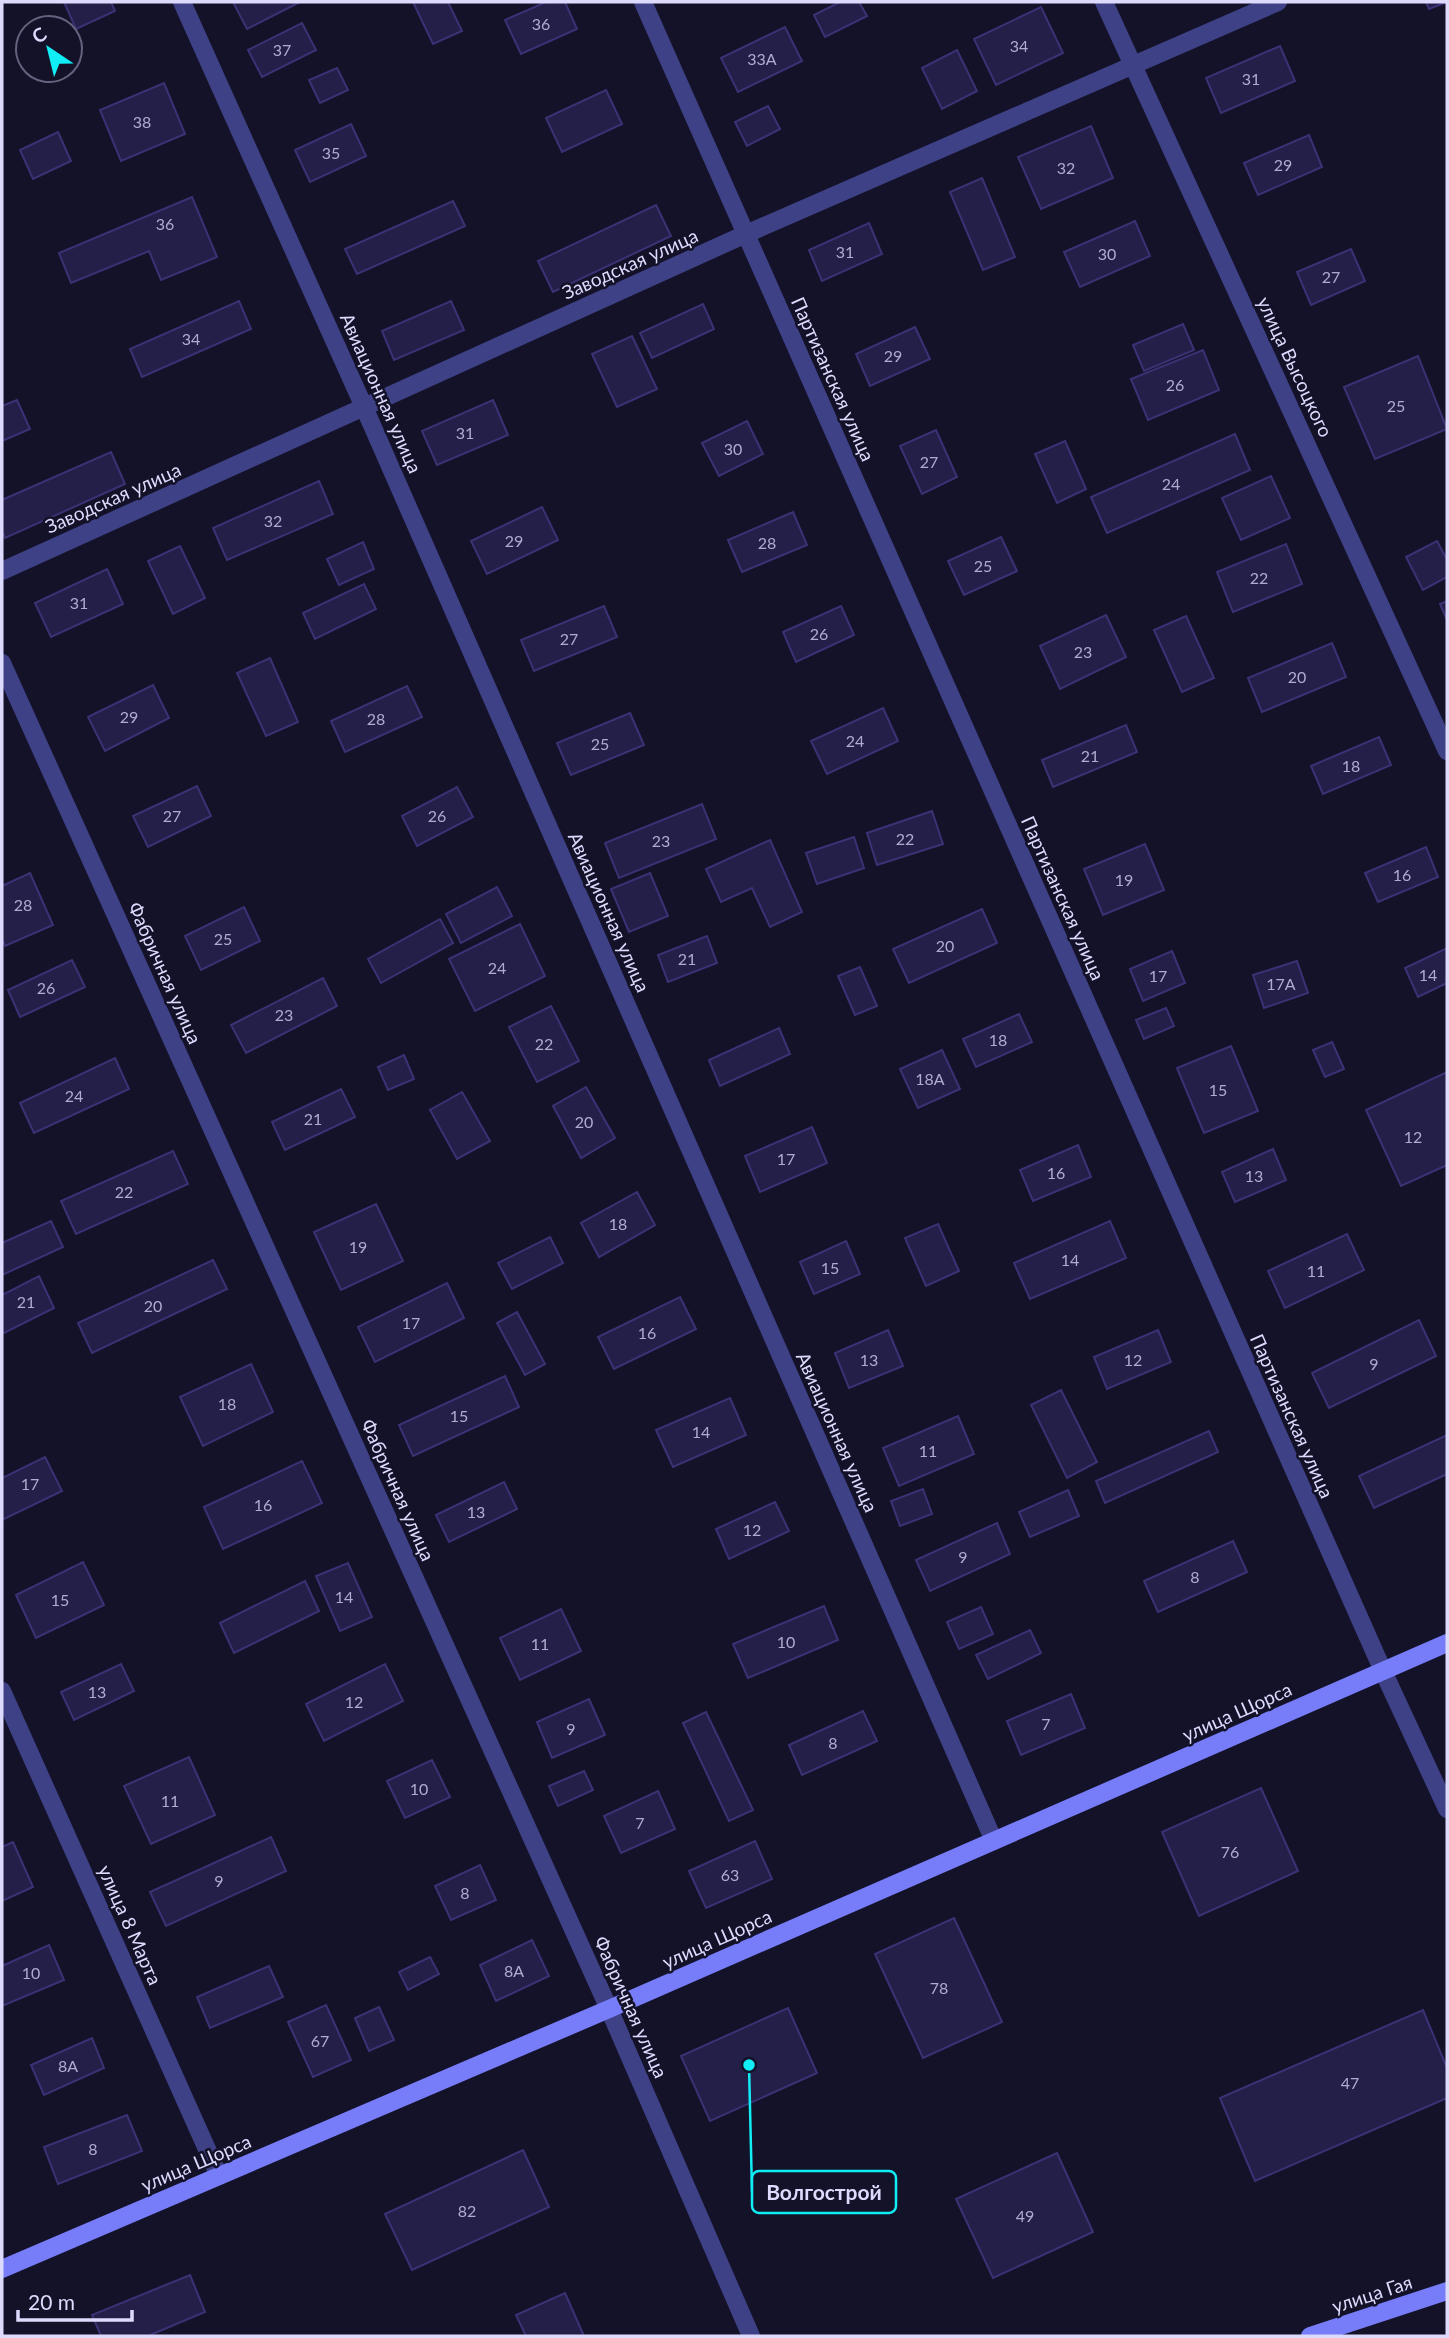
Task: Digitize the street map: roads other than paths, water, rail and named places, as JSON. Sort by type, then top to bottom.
[{"type":"main road","name":"улица Щорса","points":[[2,2269],[609,2009],[1447,1643]]},
{"type":"main road","name":"улица Гая","points":[[1310,2336],[1447,2291]]},
{"type":"street","name":"Авиационная улица","points":[[182,2],[364,407],[994,1841]]},
{"type":"street","name":"Партизанская улица","points":[[643,2],[1382,1671],[1447,1809]]},
{"type":"street","name":"улица Высоцкого","points":[[1104,2],[1447,751]]},
{"type":"street","name":"Заводская улица","points":[[2,571],[746,234],[1278,2]]},
{"type":"street","name":"Фабричная улица","points":[[2,663],[609,2009],[751,2336]]},
{"type":"street","name":"улица 8 Марта","points":[[2,1691],[219,2176]]},
{"type":"place","name":"Волгострой","points":[[749,2065]]}]
